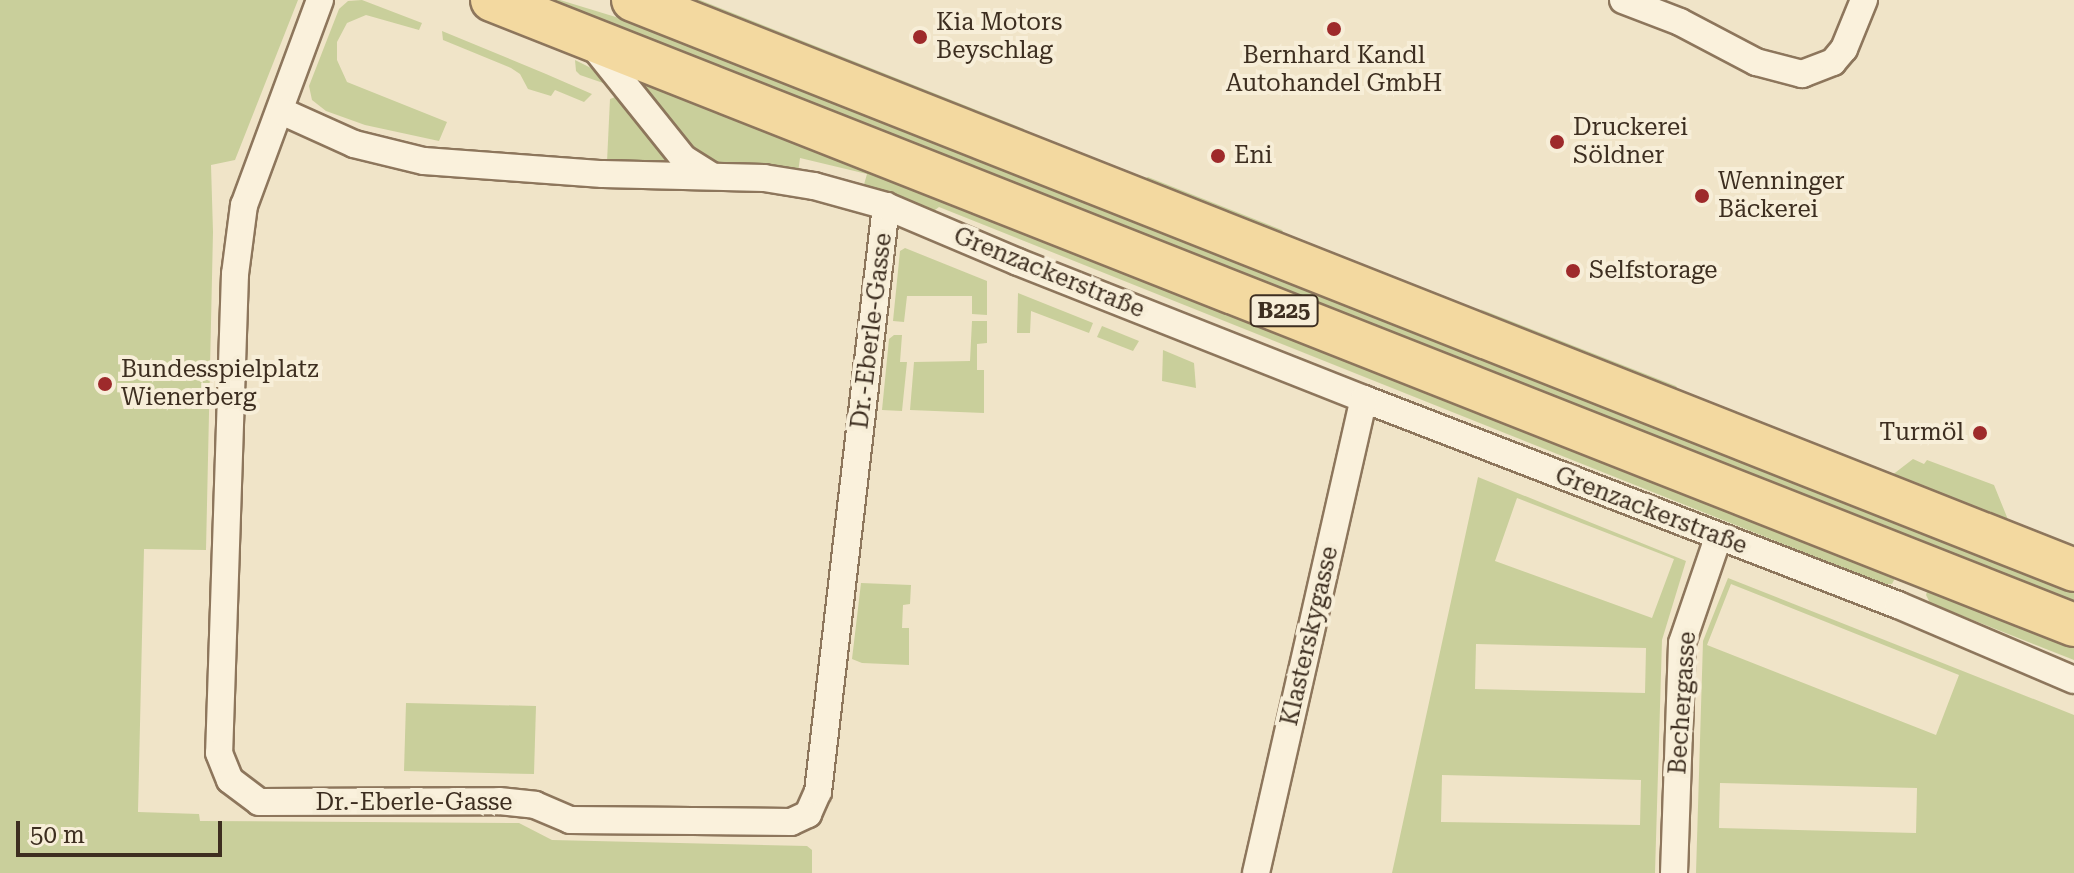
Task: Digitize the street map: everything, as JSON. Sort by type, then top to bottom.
[{"type":"main road","name":"Grenzackerstraße","points":[[492,0],[1922,562],[2074,625]]},
{"type":"main road","name":"B225","points":[[633,0],[2074,570]]},
{"type":"street","points":[[281,111],[320,0]]},
{"type":"street","points":[[1623,0],[1680,22],[1756,62],[1802,74],[1833,62],[1844,49],[1864,0]]},
{"type":"street","points":[[589,40],[683,158],[709,174]]},
{"type":"street","name":"Grenzackerstraße","points":[[281,111],[354,144],[424,161],[603,174],[709,174],[814,186],[886,206],[1364,399],[1898,605],[2074,680]]},
{"type":"street","name":"Dr.-Eberle-Gasse","points":[[281,111],[262,150],[244,205],[235,274],[226,522],[219,753],[230,780],[259,802],[499,801],[535,805],[570,820],[791,822],[808,814],[818,792],[886,206]]},
{"type":"street","name":"Klasterskygasse","points":[[1256,873],[1364,399]]},
{"type":"street","name":"Bechergasse","points":[[1674,873],[1682,643],[1718,538]]},
{"type":"street","points":[[1898,605],[1922,562]]},
{"type":"green space","name":"Bundesspielplatz Wienerberg","points":[[0,0],[298,0],[235,160],[211,165],[213,232],[206,550],[144,549],[138,812],[199,814],[200,821],[519,823],[552,840],[807,846],[812,850],[812,873],[0,873]]},
{"type":"green space","points":[[362,0],[422,23],[419,30],[366,15],[347,23],[337,42],[337,60],[347,82],[447,122],[439,141],[365,125],[326,111],[312,100],[309,86],[339,9],[348,1]]},
{"type":"green space","points":[[536,0],[560,0],[678,36],[2074,587],[2074,609]]},
{"type":"green space","points":[[670,0],[700,0],[1024,129],[1013,136]]},
{"type":"green space","points":[[442,31],[592,94],[584,102],[555,90],[551,96],[528,89],[520,74],[443,40]]},
{"type":"green space","points":[[575,60],[597,71],[609,85],[580,75],[576,71]]},
{"type":"green space","points":[[643,81],[1896,576],[1892,584],[1883,584],[939,207],[931,213],[863,188],[867,174],[800,158],[798,173],[712,162],[699,157],[641,86]]},
{"type":"green space","points":[[618,96],[671,164],[607,162],[610,99]]},
{"type":"green space","points":[[1148,177],[1282,230],[1291,246],[1137,183]]},
{"type":"green space","points":[[905,248],[987,281],[987,315],[972,314],[972,296],[907,296],[904,322],[893,321],[900,251]]},
{"type":"green space","points":[[1018,293],[1093,323],[1089,333],[1031,311],[1030,333],[1017,333]]},
{"type":"green space","points":[[1480,309],[1676,386],[1681,393],[1522,336]]},
{"type":"green space","points":[[972,321],[987,321],[987,343],[977,344],[977,370],[984,370],[984,413],[910,410],[914,362],[970,361]]},
{"type":"green space","points":[[1102,326],[1139,341],[1133,351],[1097,337]]},
{"type":"green space","points":[[902,335],[900,362],[907,362],[902,411],[882,410],[889,339]]},
{"type":"green space","points":[[1163,350],[1194,363],[1196,388],[1162,381]]},
{"type":"green space","points":[[1913,459],[1924,464],[1927,460],[1994,485],[2011,527],[1887,479]]},
{"type":"green space","points":[[1478,477],[1686,561],[1662,640],[1655,873],[1392,873]],"holes":[[[1517,498],[1674,559],[1652,618],[1495,561]],[[1476,644],[1646,648],[1645,693],[1475,689]],[[1442,775],[1641,780],[1640,825],[1441,822]]]},
{"type":"green space","points":[[1728,578],[2074,715],[2074,873],[1696,873],[1703,641]],"holes":[[[1731,584],[1959,675],[1936,735],[1707,645]],[[1720,783],[1917,788],[1916,833],[1719,828]]]},
{"type":"green space","points":[[861,583],[911,585],[910,604],[903,605],[902,628],[909,628],[909,665],[862,663],[852,659]]},
{"type":"green space","points":[[1928,588],[2074,641],[2074,660],[1930,603],[1926,595]]},
{"type":"green space","points":[[406,703],[536,706],[534,774],[404,771]]},
{"type":"place","name":"Bernhard Kandl Autohandel GmbH","points":[[1334,29]]},
{"type":"place","name":"Kia Motors Beyschlag","points":[[920,37]]},
{"type":"place","name":"Druckerei Söldner","points":[[1557,142]]},
{"type":"place","name":"Eni","points":[[1218,156]]},
{"type":"place","name":"Wenninger Bäckerei","points":[[1702,196]]},
{"type":"place","name":"Selfstorage","points":[[1573,271]]},
{"type":"place","name":"Bundesspielplatz Wienerberg","points":[[105,384]]},
{"type":"place","name":"Turmöl","points":[[1980,433]]}]
